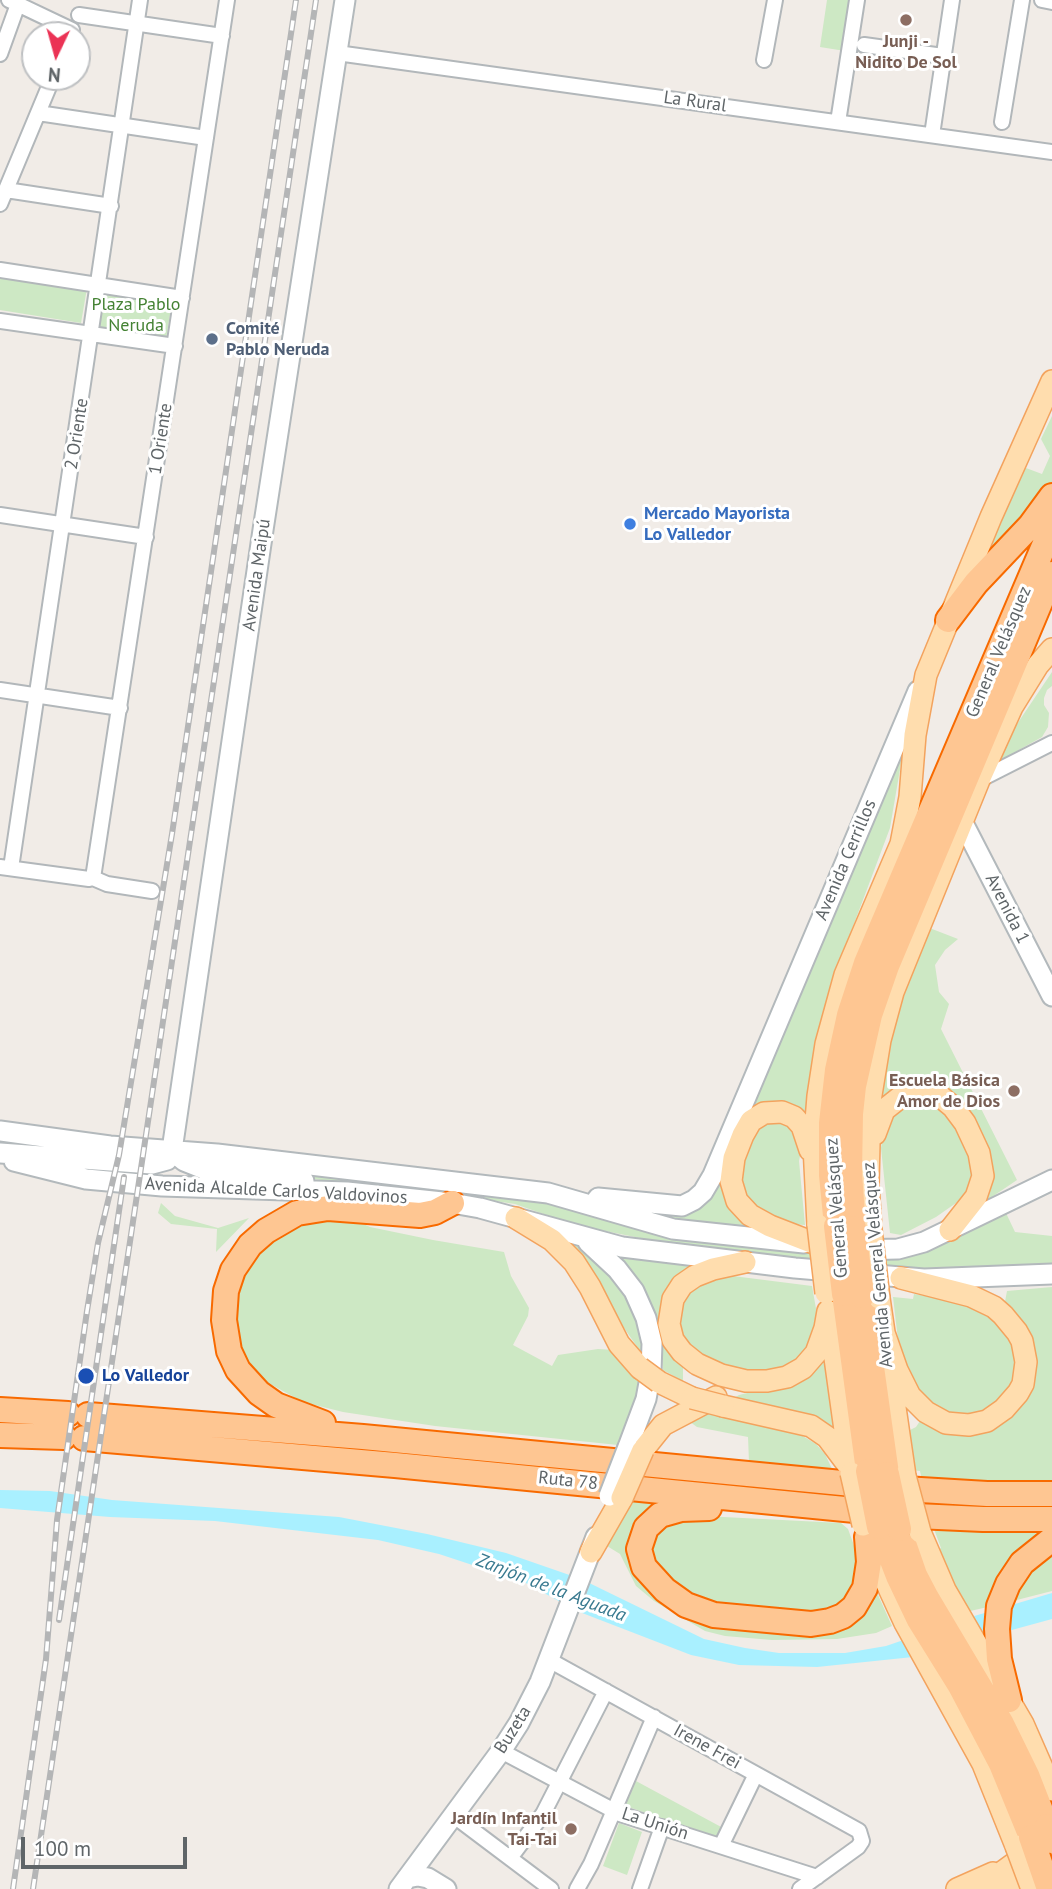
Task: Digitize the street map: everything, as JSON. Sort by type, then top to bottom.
[{"type":"highway","points":[[948,620],[976,583],[1050,510]]},
{"type":"highway","points":[[901,844],[1050,510]]},
{"type":"highway","name":"General Velásquez","points":[[1043,1888],[1035,1842],[1001,1764],[963,1654],[930,1618],[915,1575],[886,1530],[872,1472],[831,1175],[831,1123],[837,1070],[849,1015],[866,963],[1050,510]]},
{"type":"highway","name":"General Velásquez","points":[[840,1231],[850,1174],[854,1086],[870,1015],[887,966],[1052,574]]},
{"type":"highway","points":[[1012,707],[1052,594]]},
{"type":"highway","points":[[363,1437],[284,1410],[259,1393],[244,1378],[233,1361],[226,1340],[224,1311],[229,1280],[250,1245],[275,1224],[297,1213],[328,1208],[421,1216],[452,1203]]},
{"type":"highway","name":"Ruta 78","points":[[0,1410],[76,1426],[382,1464],[916,1516],[1052,1519]]},
{"type":"highway","name":"Ruta 78","points":[[0,1435],[76,1426],[363,1437],[904,1489],[987,1494],[1052,1494]]},
{"type":"highway","points":[[769,1501],[731,1507],[681,1509],[660,1515],[646,1528],[640,1541],[640,1555],[645,1567],[656,1583],[674,1597],[706,1613],[800,1624],[820,1623],[843,1616],[859,1600],[886,1530]]},
{"type":"highway","points":[[1009,1700],[1002,1672],[963,1654],[999,1606],[1008,1584],[1022,1563],[1052,1539]]},
{"type":"main road","name":"Avenida Maipú","points":[[172,1150],[263,530],[345,0]]},
{"type":"main road","name":"Avenida Cerrillos","points":[[548,1193],[674,1206],[689,1203],[703,1192],[713,1175],[1052,382]]},
{"type":"main road","name":"Avenida General Velásquez","points":[[840,1231],[868,1185],[870,1101],[883,1025],[899,975],[1012,707],[1038,665],[1052,649]]},
{"type":"main road","name":"Avenida General Velásquez","points":[[926,675],[915,735],[910,797],[901,844],[853,955],[833,1011],[820,1080],[814,1173],[840,1231],[872,1472],[886,1530],[882,1576],[930,1618],[963,1654]]},
{"type":"main road","name":"Avenida 1","points":[[962,821],[1044,964],[1052,996]]},
{"type":"main road","points":[[868,1185],[875,1133],[884,1110],[896,1099],[910,1093],[926,1092],[941,1097],[965,1123],[983,1168],[976,1197],[950,1230]]},
{"type":"main road","points":[[814,1173],[802,1126],[789,1114],[775,1111],[764,1113],[751,1121],[734,1158],[731,1181],[737,1201],[750,1216],[770,1226],[840,1231]]},
{"type":"main road","name":"Avenida Alcalde Carlos Valdovinos","points":[[0,1131],[110,1146],[172,1150],[548,1193],[673,1229],[840,1231],[862,1250],[898,1249],[924,1242],[1052,1180]]},
{"type":"main road","points":[[0,1155],[152,1164],[167,1160],[172,1150],[184,1161],[204,1169],[294,1179],[347,1192]]},
{"type":"main road","name":"Avenida Alcalde Carlos Valdovinos","points":[[0,1155],[48,1171],[86,1179],[187,1187],[347,1192],[452,1203],[622,1247],[745,1262],[901,1278],[975,1279],[1052,1274]]},
{"type":"main road","points":[[516,1218],[552,1240],[574,1262],[619,1344],[640,1368],[659,1382],[692,1398],[811,1426],[872,1472]]},
{"type":"main road","points":[[582,1237],[606,1257],[627,1281],[640,1305],[653,1354],[650,1383],[636,1449],[591,1552]]},
{"type":"main road","points":[[745,1262],[713,1269],[687,1280],[673,1298],[669,1324],[677,1346],[697,1364],[720,1375],[757,1382]]},
{"type":"main road","points":[[883,1330],[897,1370],[910,1396],[926,1412],[946,1423],[969,1425],[987,1421],[1004,1409],[1023,1384],[1026,1362],[1022,1341],[994,1307],[971,1296],[901,1278]]},
{"type":"main road","points":[[636,1449],[674,1417],[726,1392],[757,1382],[787,1377],[810,1362],[848,1298]]},
{"type":"main road","name":"Avenida General Velásquez","points":[[848,1298],[883,1330],[872,1472]]},
{"type":"main road","name":"Buzeta","points":[[403,1884],[501,1751],[531,1700],[591,1552]]},
{"type":"main road","points":[[1009,1700],[1052,1790]]},
{"type":"main road","points":[[957,1889],[1035,1842]]},
{"type":"main road","points":[[979,1889],[1035,1842]]},
{"type":"main road","points":[[426,1852],[428,1870],[440,1884]]},
{"type":"main road","points":[[1007,1889],[1052,1855]]},
{"type":"main road","points":[[403,1884],[418,1876],[440,1884]]},
{"type":"street","points":[[76,21],[85,0]]},
{"type":"street","name":"2 Oriente","points":[[6,867],[37,696],[140,0]]},
{"type":"street","name":"1 Oriente","points":[[93,878],[227,0]]},
{"type":"street","points":[[764,60],[775,0]]},
{"type":"street","points":[[838,122],[857,0]]},
{"type":"street","points":[[932,135],[952,0]]},
{"type":"street","points":[[1002,122],[1022,0]]},
{"type":"street","points":[[1042,0],[1052,2]]},
{"type":"street","points":[[0,54],[13,2],[50,21]]},
{"type":"street","points":[[79,15],[222,36]]},
{"type":"street","points":[[864,45],[943,56]]},
{"type":"street","name":"La Rural","points":[[337,52],[1052,152]]},
{"type":"street","points":[[47,91],[3,197],[111,206]]},
{"type":"street","points":[[38,113],[206,138]]},
{"type":"street","points":[[0,270],[182,298]]},
{"type":"street","points":[[0,320],[175,346]]},
{"type":"street","points":[[0,515],[146,537]]},
{"type":"street","points":[[0,691],[120,708]]},
{"type":"street","points":[[979,780],[1052,743]]},
{"type":"street","points":[[6,867],[89,880],[93,878],[107,884],[152,891]]},
{"type":"street","name":"Irene Frei","points":[[549,1660],[857,1829],[862,1837],[858,1847],[817,1877]]},
{"type":"street","points":[[510,1858],[537,1824],[606,1691]]},
{"type":"street","points":[[577,1889],[654,1717]]},
{"type":"street","name":"La Unión","points":[[501,1751],[613,1811],[817,1877]]},
{"type":"street","points":[[721,1846],[756,1774]]},
{"type":"street","points":[[454,1816],[551,1889]]},
{"type":"street","points":[[644,1888],[662,1827]]},
{"type":"street","points":[[800,1889],[817,1877]]},
{"type":"green space","points":[[827,0],[852,0],[845,51],[820,47]]},
{"type":"green space","name":"Plaza Pablo Neruda","points":[[0,274],[87,288],[81,323],[0,310]]},
{"type":"green space","name":"Plaza Pablo Neruda","points":[[105,292],[172,302],[166,339],[99,328]]},
{"type":"green space","points":[[1052,416],[1052,483],[971,575],[1018,465],[1042,474],[1050,456],[1041,439]]},
{"type":"green space","points":[[1052,672],[1052,686],[1044,698],[1044,705],[1049,713],[1048,727],[1042,737],[1001,760],[1009,736]]},
{"type":"green space","points":[[906,734],[890,828],[834,977],[821,1022],[807,1124],[776,1107],[725,1170],[753,1227],[681,1221],[609,1202],[694,1206]]},
{"type":"green space","points":[[927,927],[958,939],[945,950],[935,965],[939,992],[949,1004],[941,1029],[1017,1180],[980,1205],[989,1187],[940,1090],[874,1113],[897,999]]},
{"type":"green space","points":[[909,1100],[940,1105],[967,1143],[972,1173],[969,1188],[956,1203],[901,1235],[890,1233],[881,1148],[886,1120]]},
{"type":"green space","points":[[770,1121],[789,1127],[801,1151],[799,1161],[805,1225],[777,1223],[758,1217],[737,1185],[748,1142],[764,1122]]},
{"type":"green space","points":[[192,1161],[413,1181],[412,1191],[328,1181]]},
{"type":"green space","points":[[461,1191],[560,1199],[642,1226],[904,1255],[1006,1213],[1015,1232],[1052,1236],[1052,1269],[906,1269],[665,1243],[575,1225],[515,1204],[461,1196]]},
{"type":"green space","points":[[161,1203],[175,1216],[218,1228],[249,1218],[216,1252],[217,1229],[171,1224],[158,1213]]},
{"type":"green space","points":[[305,1219],[357,1221],[370,1227],[504,1252],[511,1276],[529,1308],[528,1316],[513,1345],[552,1366],[558,1355],[598,1349],[614,1350],[643,1379],[618,1445],[435,1426],[343,1412],[303,1402],[263,1380],[247,1364],[234,1331],[236,1285],[261,1245]]},
{"type":"green space","points":[[560,1237],[575,1242],[595,1256],[629,1296],[639,1322],[643,1355]]},
{"type":"green space","points":[[615,1255],[698,1265],[661,1309],[657,1325]]},
{"type":"green space","points":[[725,1275],[812,1286],[818,1320],[813,1348],[786,1368],[763,1372],[737,1369],[710,1361],[682,1339],[676,1312],[692,1281]]},
{"type":"green space","points":[[1052,1287],[1052,1487],[922,1480],[920,1471],[911,1470],[906,1432],[916,1427],[920,1421],[943,1433],[959,1436],[978,1432],[1032,1372],[1035,1350],[1030,1334],[1004,1307],[1007,1291]]},
{"type":"green space","points":[[914,1294],[967,1303],[1001,1320],[1017,1350],[1015,1373],[1006,1394],[988,1411],[967,1418],[927,1409],[900,1357],[893,1297],[913,1299]]},
{"type":"green space","points":[[826,1337],[837,1441],[725,1403],[739,1395],[764,1389]]},
{"type":"green space","points":[[661,1338],[683,1362],[683,1381],[663,1370]]},
{"type":"green space","points":[[698,1411],[801,1435],[816,1444],[825,1454],[833,1471],[749,1462],[748,1437],[697,1427],[686,1419]]},
{"type":"green space","points":[[632,1500],[681,1502],[633,1548],[713,1624],[801,1637],[824,1634],[874,1586],[892,1626],[876,1633],[837,1639],[772,1640],[725,1636],[705,1631],[654,1601],[636,1586],[620,1554],[607,1546]]},
{"type":"green space","points":[[684,1515],[841,1523],[848,1529],[861,1565],[846,1602],[830,1616],[703,1605],[653,1568],[649,1536]]},
{"type":"green space","points":[[934,1529],[1051,1532],[992,1606],[966,1612],[934,1550],[941,1548]]},
{"type":"green space","points":[[1052,1549],[1052,1591],[1005,1603],[1019,1573]]},
{"type":"green space","points":[[636,1781],[723,1828],[719,1837],[625,1806]]},
{"type":"green space","points":[[619,1823],[642,1832],[627,1875],[603,1866]]},
{"type":"water","name":"Zanjón de la Aguada","points":[[0,1490],[50,1491],[112,1500],[339,1517],[427,1534],[506,1553],[581,1579],[704,1639],[779,1653],[845,1653],[886,1646],[1052,1593],[1052,1619],[913,1657],[817,1667],[739,1665],[691,1655],[577,1611],[524,1582],[439,1554],[378,1540],[215,1521],[110,1517],[0,1508]]},
{"type":"railway","points":[[13,1889],[46,1659],[57,1520],[87,1311],[98,1243],[119,1155],[172,834],[296,0]]},
{"type":"railway","points":[[33,1889],[316,0]]},
{"type":"railway","points":[[59,1620],[124,1177]]},
{"type":"place","name":"Junji - Nidito De Sol","points":[[906,20]]},
{"type":"place","name":"Comité Pablo Neruda","points":[[212,339]]},
{"type":"place","name":"Mercado Mayorista Lo Valledor","points":[[630,524]]},
{"type":"place","name":"Escuela Básica Amor de Dios","points":[[1014,1091]]},
{"type":"place","name":"Lo Valledor","points":[[86,1376]]},
{"type":"place","name":"Jardín Infantil Tai-Tai","points":[[571,1829]]}]
